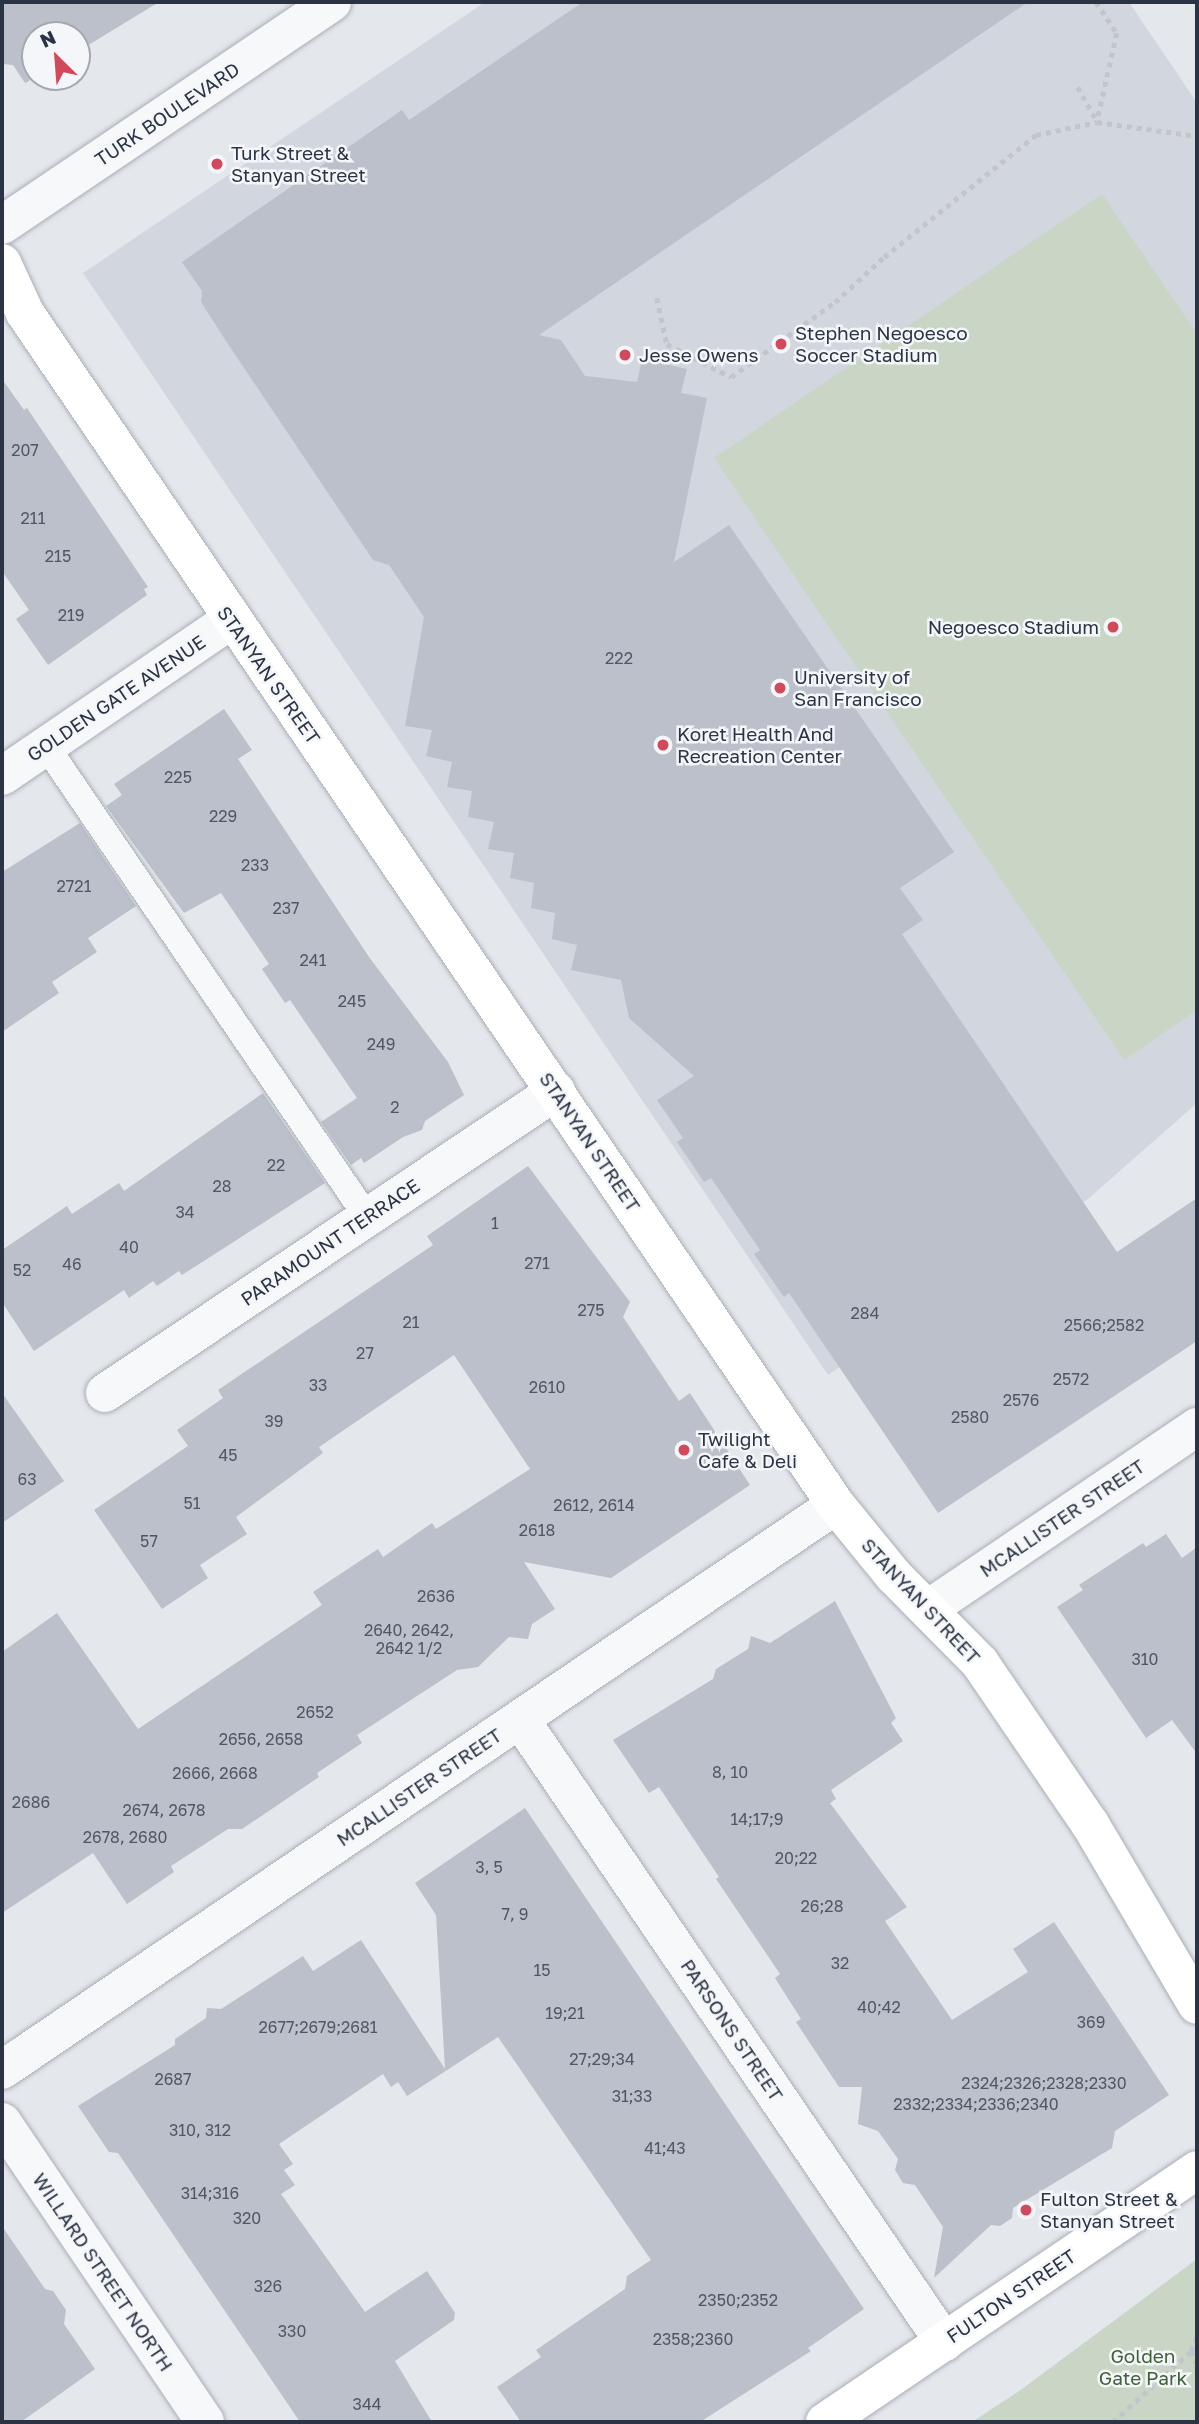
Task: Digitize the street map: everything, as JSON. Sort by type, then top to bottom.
[{"type":"main road","name":"STANYAN STREET","points":[[2,263],[25,313],[231,620],[556,1091],[835,1505],[894,1576],[980,1662],[1090,1824],[1197,2005]]},
{"type":"main road","name":"FULTON STREET","points":[[825,2422],[1197,2170]]},
{"type":"street","name":"TURK BOULEVARD","points":[[2,225],[332,2]]},
{"type":"street","name":"GOLDEN GATE AVENUE","points":[[2,776],[231,620]]},
{"type":"street","name":"PARAMOUNT TERRACE","points":[[105,1394],[556,1091]]},
{"type":"street","name":"MCALLISTER STREET","points":[[928,1609],[1197,1427]]},
{"type":"street","name":"MCALLISTER STREET","points":[[2,2070],[835,1505]]},
{"type":"street","name":"PARSONS STREET","points":[[520,1719],[944,2342]]},
{"type":"street","name":"WILLARD STREET NORTH","points":[[2,2122],[205,2422]]},
{"type":"lane","points":[[46,746],[367,1217]]},
{"type":"path","points":[[1096,2],[1117,33],[1097,122]]},
{"type":"path","points":[[1078,87],[1097,122]]},
{"type":"path","points":[[667,344],[731,377],[835,302],[884,257],[1036,135],[1097,122],[1197,136]]},
{"type":"path","points":[[657,298],[667,344],[664,364]]},
{"type":"path","points":[[1113,2422],[1191,2351],[1197,2336]]},
{"type":"path","points":[[1191,2351],[1197,2364]]},
{"type":"shaded area","name":"University of San Francisco","points":[[485,2],[1129,2],[1197,103],[1197,1103],[1088,1199],[828,1375],[83,273]]},
{"type":"green space","points":[[1102,194],[1197,334],[1197,1010],[1124,1060],[714,458]]},
{"type":"green space","name":"Golden Gate Park","points":[[1197,2259],[1197,2422],[972,2422],[1022,2389]]},
{"type":"building","points":[[2,2],[159,2],[91,43],[91,21],[21,21],[21,77],[13,65],[2,64]]},
{"type":"building","points":[[583,2],[1028,2],[539,335],[561,340],[585,376],[637,382],[642,359],[687,369],[681,393],[707,398],[674,562],[729,525],[954,852],[900,888],[923,920],[902,934],[1117,1252],[1197,1198],[1197,1341],[938,1513],[789,1293],[784,1297],[754,1254],[760,1250],[711,1178],[704,1182],[677,1142],[683,1138],[657,1100],[694,1076],[629,1018],[621,980],[571,970],[577,945],[552,939],[555,913],[531,908],[534,883],[510,878],[514,853],[488,849],[494,822],[468,817],[472,791],[447,787],[452,762],[426,756],[432,730],[405,726],[424,617],[389,565],[373,560],[201,302],[202,291],[182,262],[402,110],[409,120]]},
{"type":"building","points":[[2,379],[24,410],[27,408],[148,587],[144,589],[147,595],[48,665],[16,619],[29,610],[2,571]]},
{"type":"building","points":[[224,709],[252,750],[238,759],[369,957],[448,1062],[464,1095],[425,1121],[422,1130],[403,1137],[364,1163],[361,1158],[351,1165],[321,1122],[357,1098],[290,1000],[285,1003],[262,969],[269,964],[221,893],[184,913],[106,806],[122,795],[114,784]]},
{"type":"building","points":[[80,823],[136,906],[88,938],[97,952],[52,982],[59,993],[2,1032],[2,872]]},
{"type":"building","points":[[263,1093],[325,1183],[182,1275],[179,1271],[157,1286],[153,1281],[129,1298],[124,1290],[34,1351],[2,1302],[2,1250],[67,1206],[72,1214],[119,1183],[124,1191]]},
{"type":"building","points":[[528,1166],[630,1302],[623,1317],[679,1401],[690,1393],[750,1485],[611,1578],[524,1562],[555,1609],[532,1624],[528,1639],[509,1637],[478,1667],[457,1670],[357,1735],[362,1743],[317,1773],[319,1777],[242,1829],[228,1829],[171,1866],[174,1872],[127,1904],[93,1853],[2,1913],[2,1652],[57,1613],[138,1729],[322,1605],[313,1592],[378,1549],[383,1557],[432,1523],[436,1529],[530,1469],[454,1355],[319,1447],[323,1453],[236,1517],[247,1534],[200,1565],[208,1578],[162,1609],[94,1510],[188,1446],[177,1430],[223,1398],[218,1390],[433,1245],[427,1236]]},
{"type":"building","points":[[2,1393],[64,1481],[2,1523]]},
{"type":"building","points":[[1166,1534],[1182,1558],[1197,1547],[1197,1754],[1172,1720],[1146,1738],[1057,1607],[1083,1590],[1079,1585],[1143,1543],[1146,1547]]},
{"type":"building","points":[[835,1601],[896,1718],[891,1723],[903,1741],[831,1790],[836,1799],[830,1803],[907,1907],[885,1921],[952,2020],[1028,1972],[1013,1949],[1054,1922],[1169,2095],[1115,2131],[1112,2148],[1013,2208],[1012,2218],[1000,2226],[991,2225],[934,2278],[943,2227],[915,2185],[903,2183],[895,2170],[898,2159],[878,2131],[858,2124],[862,2087],[839,2087],[796,2022],[801,2019],[775,1978],[780,1974],[716,1879],[719,1877],[659,1787],[649,1793],[613,1740],[713,1679],[716,1669],[748,1649],[751,1636],[770,1643]]},
{"type":"building","points":[[525,1808],[864,2309],[808,2348],[811,2351],[700,2422],[521,2422],[497,2387],[541,2357],[536,2350],[625,2289],[627,2276],[651,2260],[498,2037],[407,2096],[398,2082],[391,2087],[383,2074],[279,2144],[293,2164],[284,2170],[295,2185],[281,2194],[365,2312],[427,2271],[455,2313],[454,2320],[395,2361],[432,2422],[300,2422],[118,2153],[109,2152],[78,2106],[175,2045],[175,2039],[206,2018],[207,2008],[221,2009],[303,1956],[313,1971],[361,1940],[445,2069],[436,1915],[415,1883]]},
{"type":"building","points":[[2,2226],[45,2289],[53,2291],[66,2310],[64,2324],[95,2369],[21,2422],[2,2422]]},
{"type":"place","name":"Turk Street & Stanyan Street","points":[[217,164]]},
{"type":"place","name":"Stephen Negoesco Soccer Stadium","points":[[781,344]]},
{"type":"place","name":"Jesse Owens","points":[[625,355]]},
{"type":"place","name":"Negoesco Stadium","points":[[1113,627]]},
{"type":"place","name":"University of San Francisco","points":[[780,688]]},
{"type":"place","name":"Koret Health And Recreation Center","points":[[663,745]]},
{"type":"place","name":"Twilight Cafe & Deli","points":[[684,1450]]},
{"type":"place","name":"Fulton Street & Stanyan Street","points":[[1026,2210]]}]
